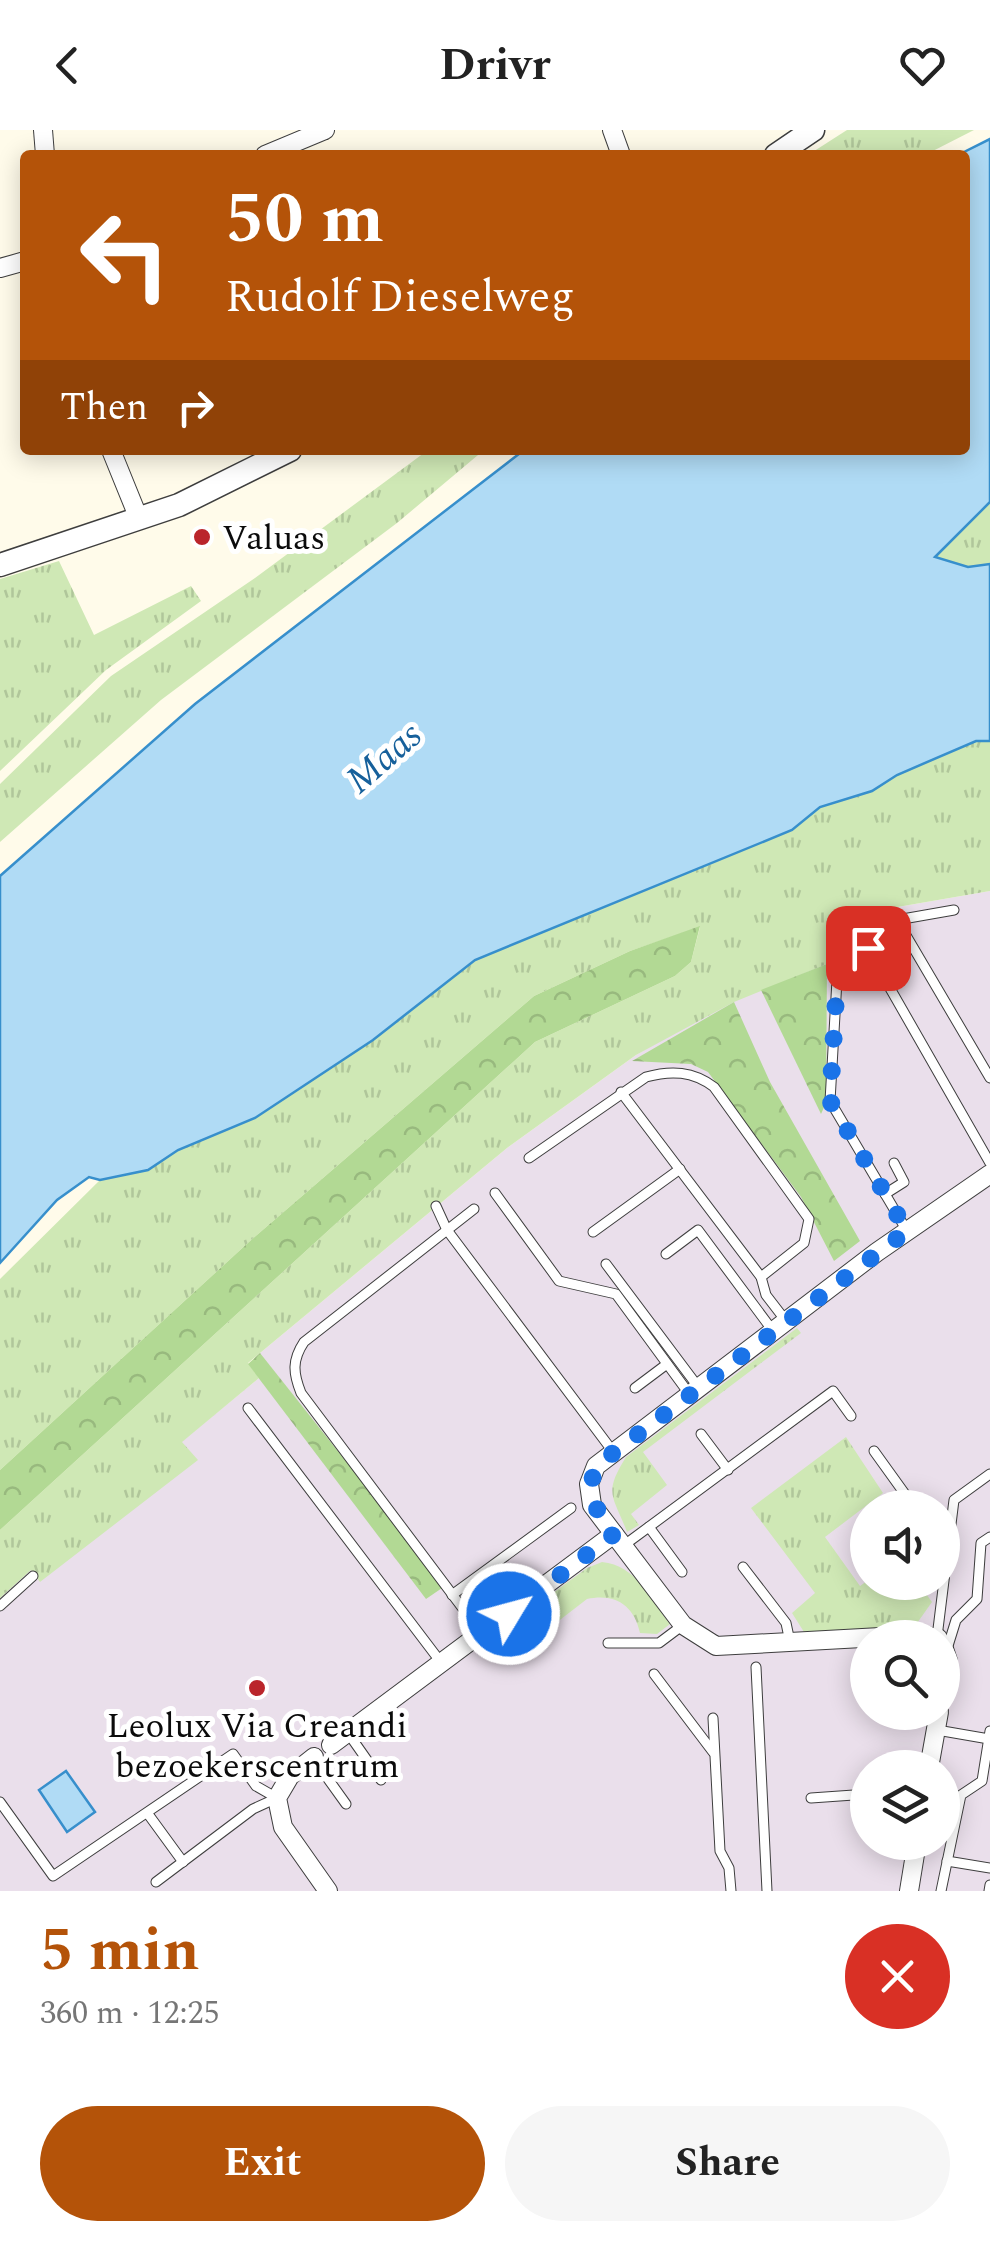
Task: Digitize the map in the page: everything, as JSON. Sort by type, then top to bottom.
[{"type":"street","points":[[277,150],[325,130]]},
{"type":"street","points":[[783,150],[813,130]]},
{"type":"street","points":[[113,455],[139,519]]},
{"type":"street","points":[[0,565],[139,519],[279,455]]},
{"type":"street","points":[[850,1642],[716,1646],[684,1625],[592,1506],[589,1484],[596,1466],[907,1231],[990,1174]]},
{"type":"street","points":[[331,1745],[619,1540]]},
{"type":"street","points":[[314,1757],[290,1776],[277,1798],[283,1827],[328,1891]]},
{"type":"street","points":[[909,1891],[914,1860]]},
{"type":"lane","points":[[954,910],[897,920],[990,1078]]},
{"type":"lane","points":[[880,940],[853,956],[837,980],[830,1101],[907,1231]]},
{"type":"lane","points":[[868,948],[990,1163]]},
{"type":"lane","points":[[529,1158],[621,1092],[660,1073],[700,1076],[714,1087],[805,1212],[810,1232],[804,1243],[761,1277]]},
{"type":"lane","points":[[621,1092],[761,1277],[780,1326]]},
{"type":"lane","points":[[885,1194],[904,1182],[894,1163]]},
{"type":"lane","points":[[594,1232],[680,1168]]},
{"type":"lane","points":[[495,1193],[559,1281],[616,1294],[667,1364],[695,1391]]},
{"type":"lane","points":[[436,1206],[447,1230],[614,1453]]},
{"type":"lane","points":[[474,1209],[304,1342],[294,1357],[294,1377],[301,1393],[482,1634]]},
{"type":"lane","points":[[666,1254],[698,1230],[780,1326]]},
{"type":"lane","points":[[606,1264],[695,1391]]},
{"type":"lane","points":[[635,1388],[667,1364]]},
{"type":"lane","points":[[619,1540],[649,1527],[833,1391],[851,1416]]},
{"type":"lane","points":[[248,1408],[442,1664]]},
{"type":"lane","points":[[701,1434],[728,1470]]},
{"type":"lane","points":[[874,1451],[902,1490]]},
{"type":"lane","points":[[960,1496],[990,1474]]},
{"type":"lane","points":[[452,1595],[571,1508]]},
{"type":"lane","points":[[649,1527],[682,1572]]},
{"type":"lane","points":[[956,1620],[977,1599],[980,1543],[990,1537]]},
{"type":"lane","points":[[742,1567],[786,1623],[790,1642]]},
{"type":"lane","points":[[0,1606],[33,1576]]},
{"type":"lane","points":[[977,1599],[990,1604]]},
{"type":"lane","points":[[608,1642],[659,1643],[684,1625]]},
{"type":"lane","points":[[756,1667],[767,1891]]},
{"type":"lane","points":[[654,1674],[715,1754]]},
{"type":"lane","points":[[713,1718],[720,1851],[729,1868],[731,1891]]},
{"type":"lane","points":[[960,1729],[989,1739]]},
{"type":"lane","points":[[960,1800],[982,1781],[990,1731]]},
{"type":"lane","points":[[348,1733],[382,1780]]},
{"type":"lane","points":[[0,1802],[53,1876],[233,1754],[256,1786],[277,1798]]},
{"type":"lane","points":[[314,1757],[346,1804]]},
{"type":"lane","points":[[812,1798],[850,1795]]},
{"type":"lane","points":[[156,1882],[253,1810],[277,1798]]},
{"type":"lane","points":[[148,1814],[183,1862]]},
{"type":"lane","points":[[941,1891],[947,1860],[990,1868]]},
{"type":"shaded area","points":[[990,891],[990,1891],[0,1891],[0,1591],[259,1378],[260,1353],[507,1148],[636,1055],[880,910]]},
{"type":"green space","points":[[847,130],[974,130],[935,150],[816,150]]},
{"type":"green space","points":[[421,455],[478,455],[397,523],[161,700],[0,842],[0,784],[111,676],[255,578]]},
{"type":"green space","points":[[990,502],[990,564],[968,567],[934,557]]},
{"type":"green space","points":[[59,561],[94,635],[191,586],[201,601],[106,670],[0,771],[0,579]]},
{"type":"green space","points":[[976,740],[990,741],[990,891],[880,910],[837,934],[827,964],[734,1002],[636,1055],[507,1148],[248,1363],[259,1378],[182,1442],[198,1460],[40,1582],[31,1570],[0,1598],[0,1530],[535,1042],[675,976],[691,962],[700,927],[630,951],[534,996],[250,1241],[0,1470],[0,1279],[100,1180],[148,1170],[178,1150],[255,1118],[373,1040],[475,960],[792,830],[820,807],[872,791],[897,775]]},
{"type":"green space","points":[[700,926],[691,962],[675,976],[535,1042],[0,1530],[0,1470],[250,1241],[534,996],[630,951]]},
{"type":"green space","points":[[827,964],[826,1103],[821,1114],[761,990]]},
{"type":"green space","points":[[734,1002],[770,1082],[860,1241],[834,1261],[801,1197],[708,1072],[691,1064],[632,1061]]},
{"type":"green space","points":[[797,1328],[801,1333],[643,1452],[667,1485],[631,1514],[639,1525],[627,1532],[613,1495],[614,1479],[626,1457]]},
{"type":"green space","points":[[260,1353],[445,1586],[426,1599],[248,1364]]},
{"type":"green space","points":[[846,1437],[881,1490],[850,1490],[850,1518],[825,1537],[850,1572],[850,1600],[932,1602],[919,1620],[850,1620],[850,1630],[804,1632],[792,1613],[815,1593],[751,1508]]},
{"type":"green space","points":[[602,1562],[614,1564],[633,1576],[670,1624],[657,1634],[640,1633],[633,1615],[622,1603],[597,1598],[587,1599],[504,1663],[486,1642],[587,1568]]},
{"type":"water","name":"Maas","points":[[990,139],[990,502],[935,557],[968,567],[990,564],[990,741],[976,741],[897,775],[872,791],[820,807],[792,830],[475,960],[373,1040],[255,1118],[178,1150],[148,1170],[100,1180],[89,1177],[57,1200],[0,1263],[0,876],[195,704],[518,455],[970,455],[968,150]]},
{"type":"water","points":[[66,1771],[95,1812],[67,1832],[39,1790]]},
{"type":"place","name":"Valuas","points":[[202,537]]},
{"type":"place","name":"Leolux Via Creandi bezoekerscentrum","points":[[257,1688]]},
{"type":"route","points":[[509,1614],[614,1534],[592,1506],[589,1484],[596,1466],[907,1231],[830,1101],[837,980],[853,956],[868,948]]}]
